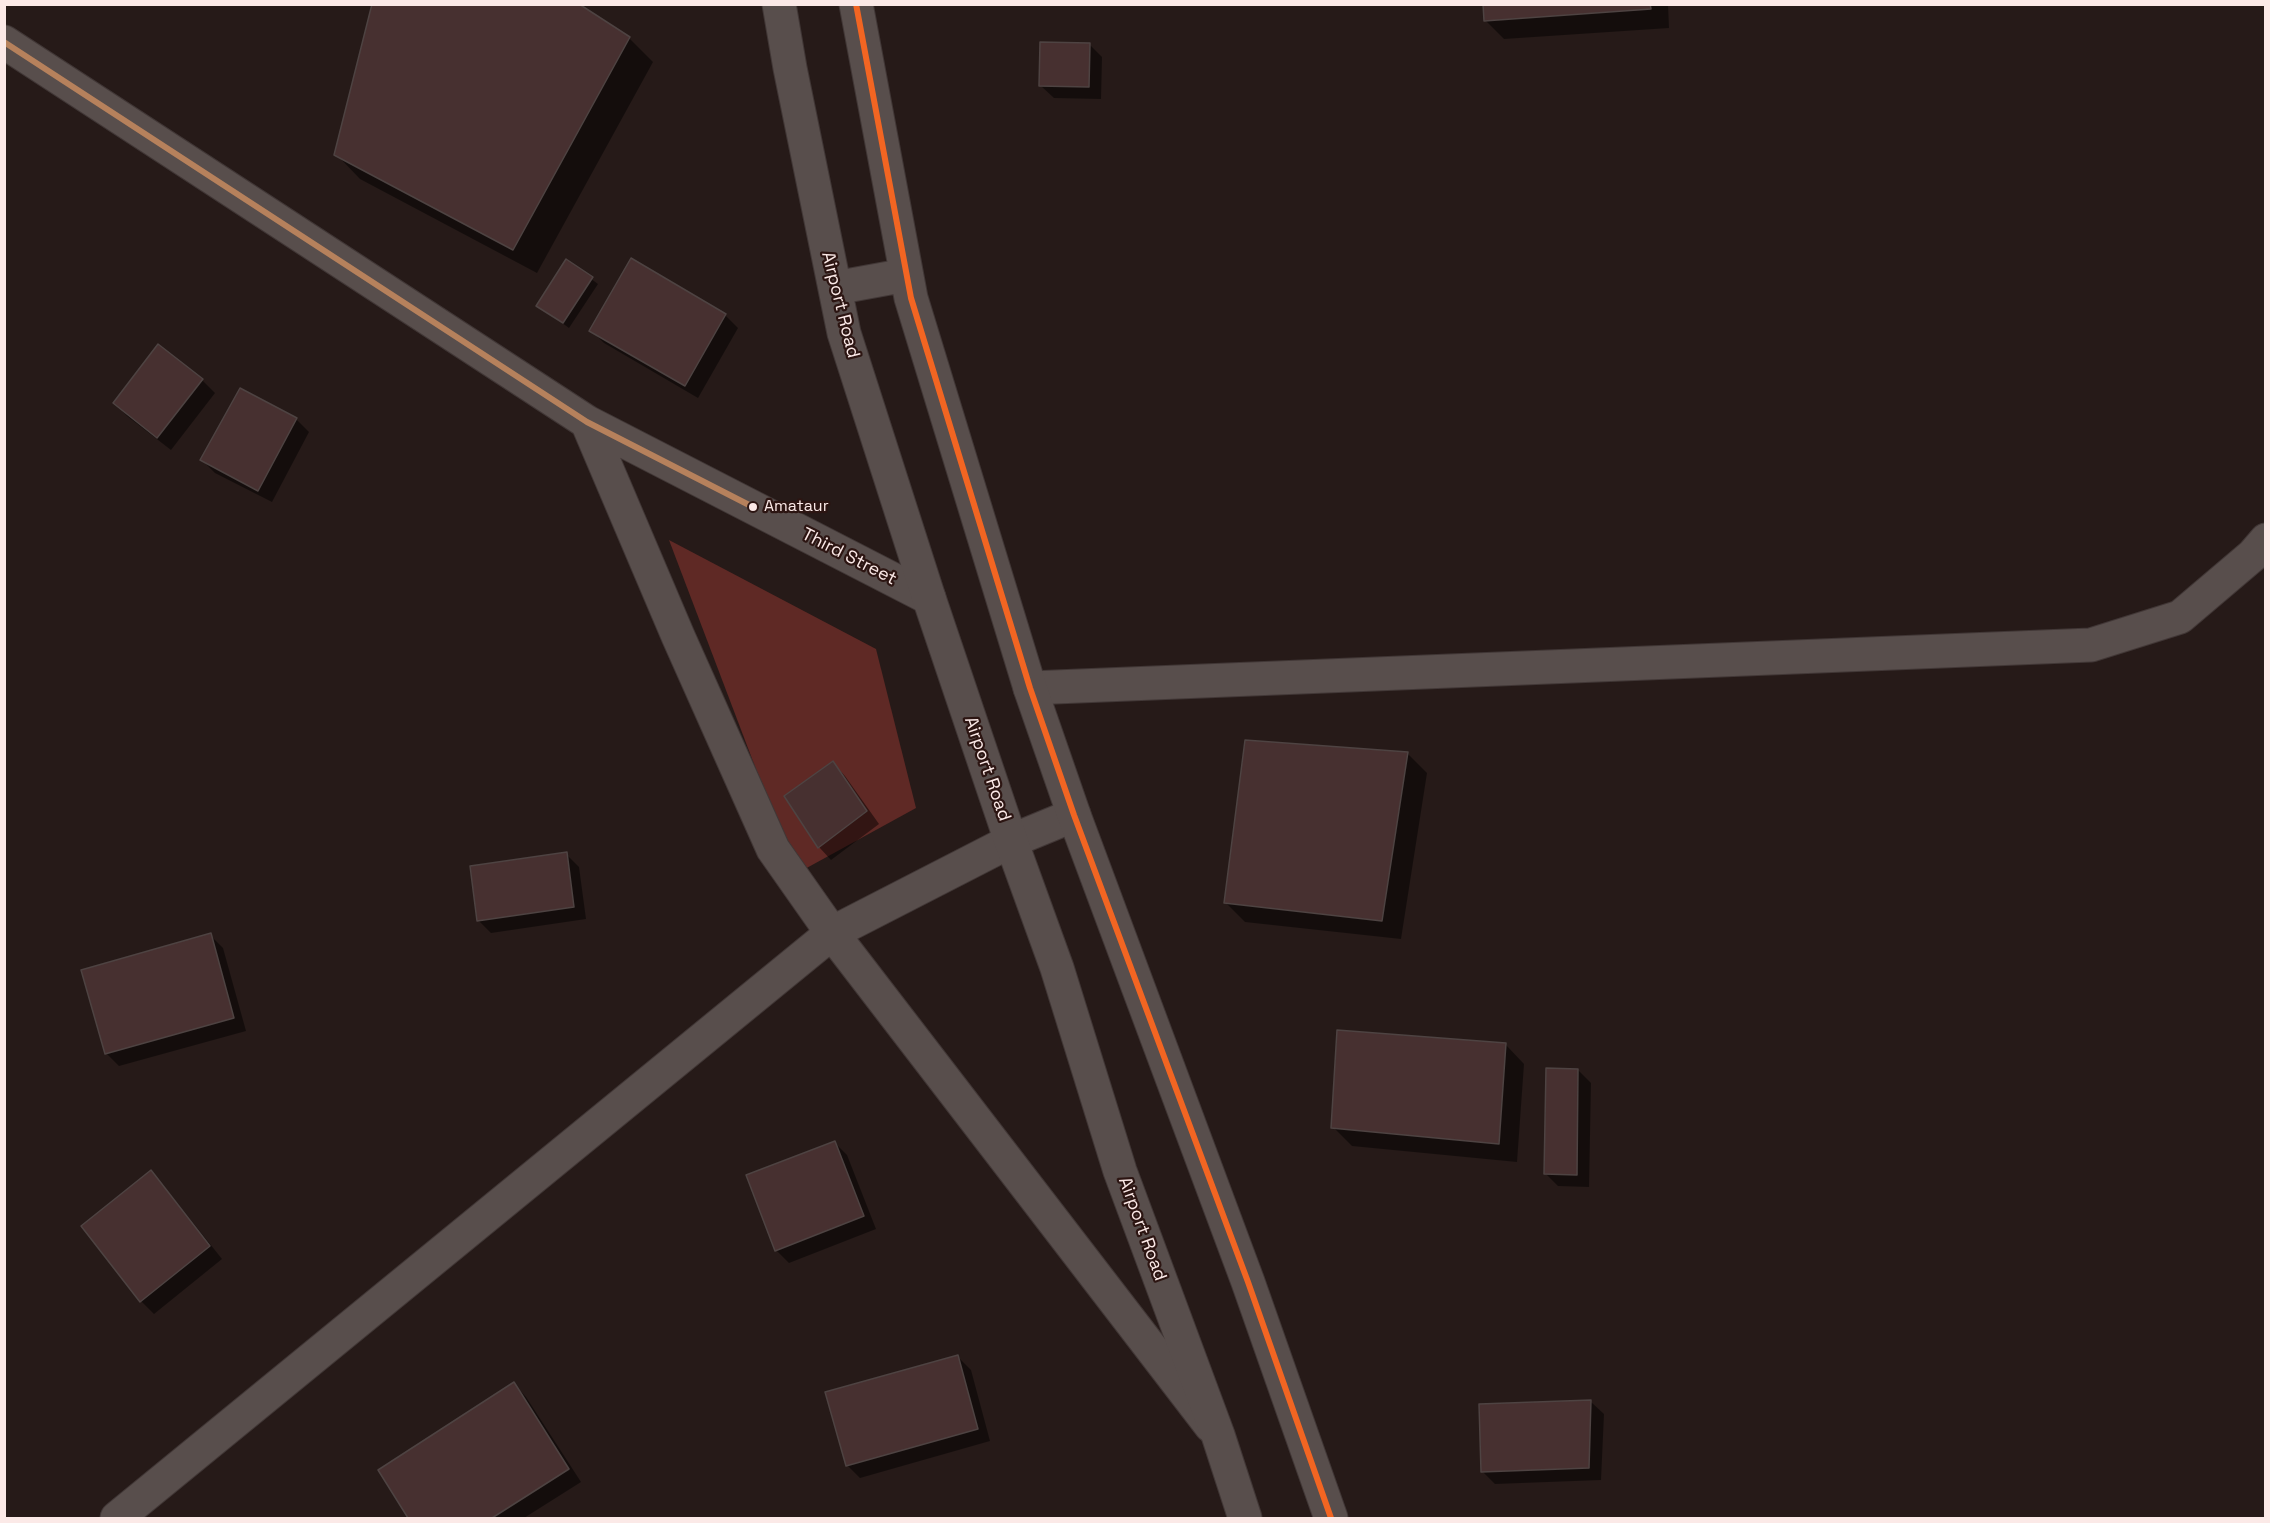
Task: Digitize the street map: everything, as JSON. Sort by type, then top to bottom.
[{"type":"street","name":"Airport Road","points":[[779,4],[844,333],[1011,841],[1057,968],[1120,1171],[1218,1435],[1245,1518]]},
{"type":"street","points":[[856,4],[906,275],[1030,688],[1074,814],[1248,1282],[1330,1518]]},
{"type":"street","name":"Third Street","points":[[4,42],[587,422],[930,598]]},
{"type":"street","points":[[835,288],[906,275]]},
{"type":"street","points":[[587,422],[678,636],[773,849],[832,933],[1218,1435]]},
{"type":"street","points":[[1030,688],[2091,645],[2180,617],[2253,555],[2265,540]]},
{"type":"street","points":[[117,1518],[832,933],[1011,841],[1074,814]]},
{"type":"shaded area","points":[[669,540],[876,649],[916,808],[803,870],[781,835]]},
{"type":"building","points":[[372,4],[579,4],[630,37],[513,250],[334,155]]},
{"type":"building","points":[[1483,4],[1650,4],[1651,9],[1484,21]]},
{"type":"building","points":[[1040,42],[1090,43],[1089,87],[1039,86]]},
{"type":"building","points":[[631,258],[726,314],[685,386],[589,331]]},
{"type":"building","points":[[566,259],[593,277],[563,323],[536,306]]},
{"type":"building","points":[[158,344],[203,379],[157,438],[113,403]]},
{"type":"building","points":[[240,388],[297,418],[258,491],[200,460]]},
{"type":"building","points":[[1245,740],[1408,752],[1382,921],[1224,903]]},
{"type":"building","points":[[833,761],[867,811],[818,848],[784,796]]},
{"type":"building","points":[[567,852],[574,907],[477,921],[470,866]]},
{"type":"building","points":[[211,933],[234,1018],[105,1054],[81,970]]},
{"type":"building","points":[[1337,1030],[1506,1043],[1499,1144],[1331,1128]]},
{"type":"building","points":[[1546,1068],[1578,1069],[1577,1175],[1544,1174]]},
{"type":"building","points":[[835,1141],[864,1216],[775,1251],[746,1175]]},
{"type":"building","points":[[151,1170],[210,1246],[140,1302],[81,1226]]},
{"type":"building","points":[[958,1355],[978,1429],[846,1466],[825,1392]]},
{"type":"building","points":[[514,1382],[569,1469],[492,1518],[408,1518],[378,1470]]},
{"type":"building","points":[[1591,1400],[1589,1468],[1481,1472],[1479,1404]]},
{"type":"transit line","points":[[856,4],[911,298],[1030,688],[1074,815],[1248,1282],[1331,1518]]},
{"type":"transit line","points":[[4,42],[587,422],[753,507]]},
{"type":"place","name":"Amataur","points":[[753,507]]}]
